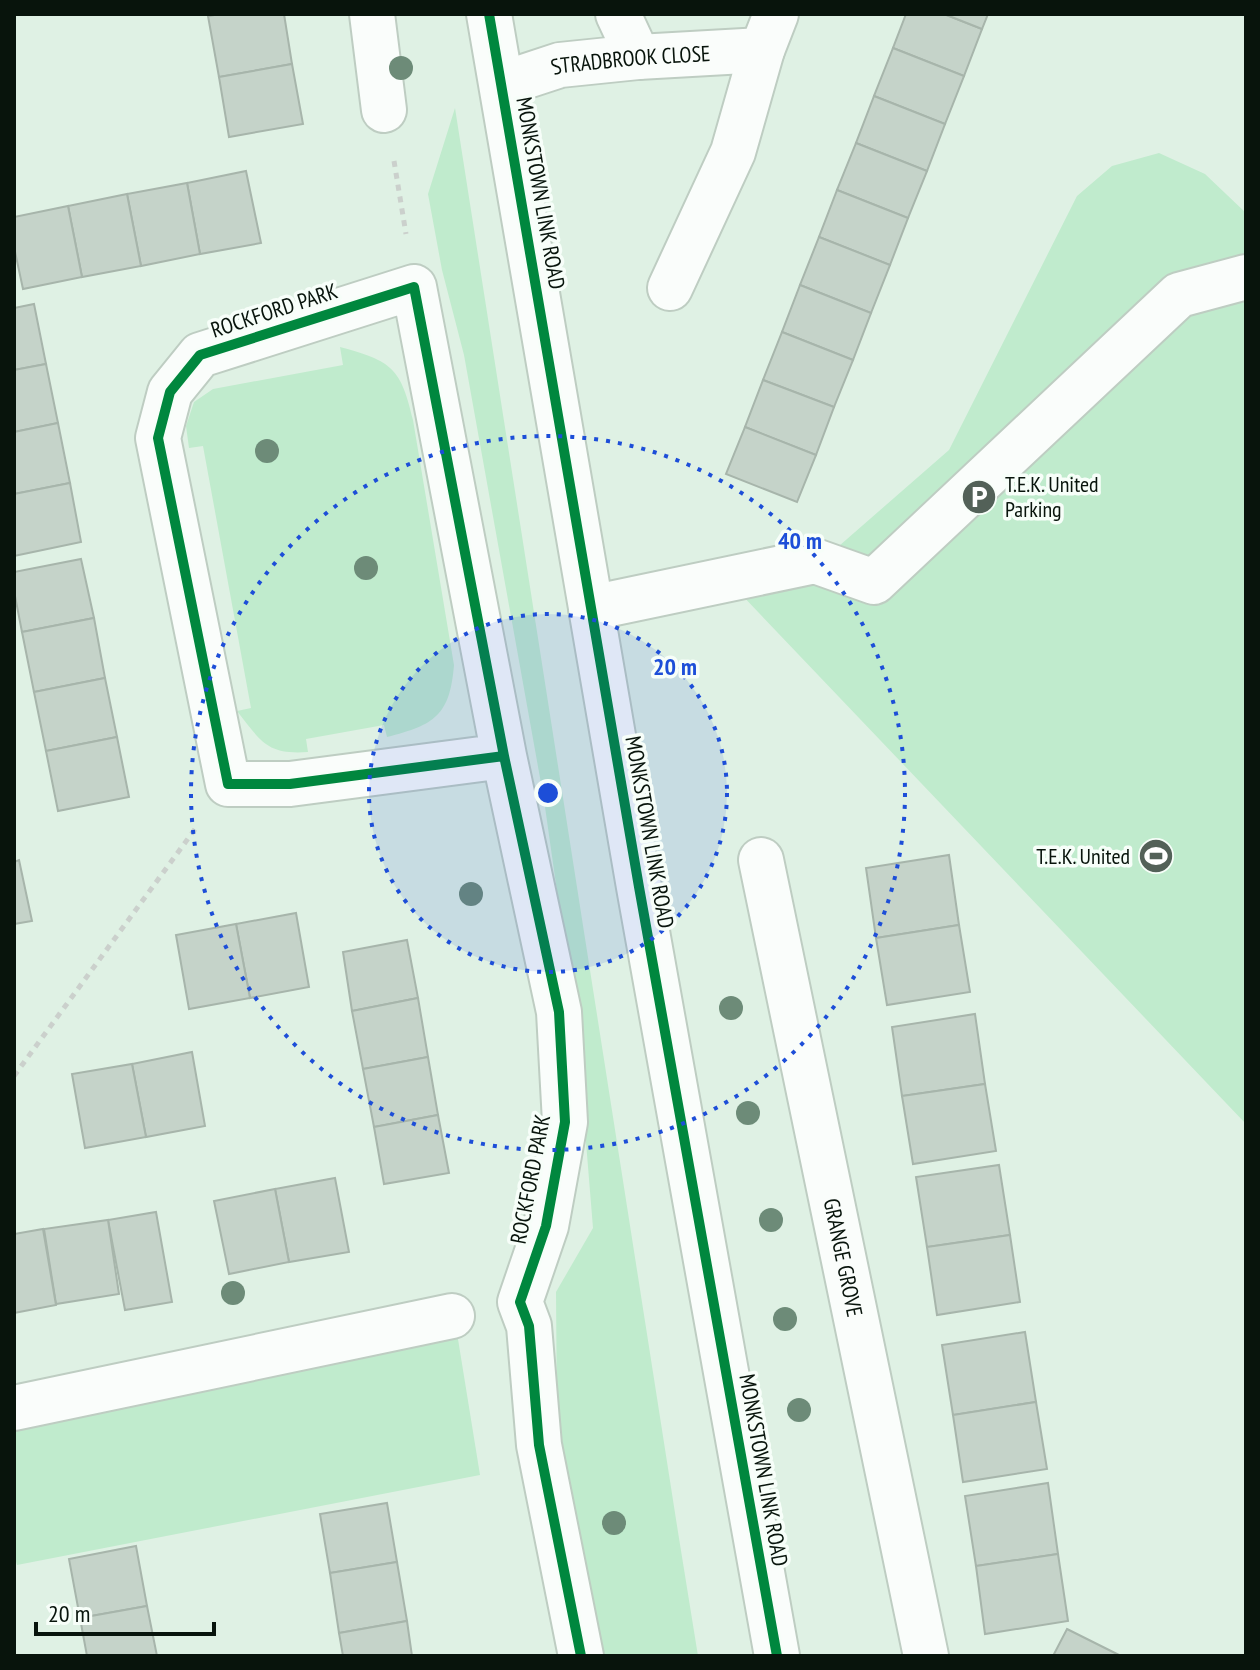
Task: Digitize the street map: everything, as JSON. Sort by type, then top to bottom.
[{"type":"street","points":[[372,14],[384,110]]},
{"type":"street","name":"MONKSTOWN LINK ROAD","points":[[489,14],[777,1656]]},
{"type":"street","points":[[618,14],[638,57]]},
{"type":"street","name":"STRADBROOK CLOSE","points":[[502,84],[560,65],[638,57],[769,32],[733,152],[670,288]]},
{"type":"street","points":[[591,608],[815,561],[874,582],[1179,295],[1246,277]]},
{"type":"street","name":"ROCKFORD PARK","points":[[228,784],[158,438],[170,392],[200,355],[414,287],[504,756],[559,1012],[565,1122],[546,1226],[520,1302],[529,1326],[539,1445],[581,1656]]},
{"type":"street","points":[[228,784],[290,784],[504,756]]},
{"type":"street","name":"GRANGE GROVE","points":[[761,860],[926,1656]]},
{"type":"street","points":[[14,1408],[452,1316]]},
{"type":"path","points":[[384,110],[414,287]]},
{"type":"path","points":[[14,1076],[228,784]]},
{"type":"green space","points":[[455,108],[698,1656],[603,1656],[557,1423],[556,1292],[593,1228],[577,1032],[544,800],[464,355],[442,270],[428,194]]},
{"type":"green space","points":[[1159,153],[1205,174],[1246,213],[1246,1124],[718,570],[839,546],[949,450],[1077,196],[1112,166]]},
{"type":"green space","points":[[340,347],[372,357],[392,369],[409,403],[454,665],[452,682],[444,707],[417,728],[387,737],[384,725],[306,739],[308,752],[283,751],[259,738],[237,711],[251,708],[203,446],[189,448],[186,426],[194,402],[213,389],[343,365]]},
{"type":"green space","points":[[457,1333],[480,1475],[17,1565],[14,1555],[14,1422]]},
{"type":"building","points":[[284,14],[292,64],[219,77],[208,16]]},
{"type":"building","points":[[906,14],[944,14],[982,29],[964,76],[893,48]]},
{"type":"building","points":[[944,14],[988,14],[982,29]]},
{"type":"building","points":[[893,48],[964,76],[945,124],[874,96]]},
{"type":"building","points":[[292,64],[303,124],[229,137],[219,77]]},
{"type":"building","points":[[874,96],[945,124],[927,171],[856,143]]},
{"type":"building","points":[[856,143],[927,171],[908,218],[837,190]]},
{"type":"building","points":[[246,171],[261,243],[200,254],[187,183]]},
{"type":"building","points":[[187,183],[200,254],[141,266],[127,194]]},
{"type":"building","points":[[837,190],[908,218],[890,265],[819,237]]},
{"type":"building","points":[[127,194],[141,266],[82,277],[68,206]]},
{"type":"building","points":[[68,206],[82,277],[23,289],[14,247],[14,217]]},
{"type":"building","points":[[819,237],[890,265],[871,313],[800,285]]},
{"type":"building","points":[[800,285],[871,313],[853,360],[782,332]]},
{"type":"building","points":[[34,304],[46,364],[14,370],[14,308]]},
{"type":"building","points":[[782,332],[853,360],[834,407],[763,380]]},
{"type":"building","points":[[46,364],[58,423],[14,432],[14,370]]},
{"type":"building","points":[[763,380],[834,407],[816,455],[745,427]]},
{"type":"building","points":[[58,423],[70,483],[14,494],[14,432]]},
{"type":"building","points":[[745,427],[816,455],[797,502],[726,474]]},
{"type":"building","points":[[70,483],[81,542],[14,556],[14,494]]},
{"type":"building","points":[[81,559],[94,618],[22,632],[14,591],[14,572]]},
{"type":"building","points":[[94,618],[105,678],[34,692],[22,632]]},
{"type":"building","points":[[105,678],[117,737],[46,751],[34,692]]},
{"type":"building","points":[[117,737],[129,797],[58,811],[46,751]]},
{"type":"building","points":[[949,855],[959,925],[876,938],[866,868]]},
{"type":"building","points":[[19,860],[32,921],[14,924],[14,862]]},
{"type":"building","points":[[296,913],[309,987],[250,998],[236,924]]},
{"type":"building","points":[[236,924],[250,998],[189,1009],[176,935]]},
{"type":"building","points":[[959,925],[970,992],[887,1005],[876,938]]},
{"type":"building","points":[[407,940],[418,998],[352,1011],[343,952]]},
{"type":"building","points":[[418,998],[428,1057],[363,1069],[352,1011]]},
{"type":"building","points":[[975,1014],[985,1084],[902,1096],[892,1027]]},
{"type":"building","points":[[192,1052],[205,1126],[146,1137],[132,1064]]},
{"type":"building","points":[[428,1057],[438,1115],[374,1127],[363,1069]]},
{"type":"building","points":[[132,1064],[146,1137],[85,1148],[72,1074]]},
{"type":"building","points":[[985,1084],[996,1151],[913,1164],[902,1096]]},
{"type":"building","points":[[438,1115],[449,1173],[384,1184],[374,1127]]},
{"type":"building","points":[[999,1165],[1010,1235],[927,1247],[916,1177]]},
{"type":"building","points":[[335,1178],[349,1252],[289,1262],[275,1189]]},
{"type":"building","points":[[275,1189],[289,1262],[229,1274],[214,1201]]},
{"type":"building","points":[[156,1212],[172,1302],[125,1310],[108,1220]]},
{"type":"building","points":[[108,1220],[119,1294],[56,1304],[44,1229]]},
{"type":"building","points":[[43,1229],[56,1305],[14,1313],[14,1234]]},
{"type":"building","points":[[1010,1235],[1020,1302],[937,1315],[927,1247]]},
{"type":"building","points":[[1025,1332],[1036,1402],[953,1415],[942,1345]]},
{"type":"building","points":[[1036,1402],[1047,1469],[963,1482],[953,1415]]},
{"type":"building","points":[[1048,1483],[1058,1554],[976,1566],[965,1496]]},
{"type":"building","points":[[387,1503],[397,1562],[330,1573],[320,1514]]},
{"type":"building","points":[[136,1546],[147,1606],[80,1618],[69,1559]]},
{"type":"building","points":[[1058,1554],[1068,1621],[985,1634],[976,1566]]},
{"type":"building","points":[[397,1562],[407,1621],[339,1633],[330,1573]]},
{"type":"building","points":[[147,1606],[157,1656],[87,1656],[80,1618]]},
{"type":"building","points":[[407,1621],[412,1656],[343,1656],[339,1633]]},
{"type":"building","points":[[1067,1629],[1121,1656],[1053,1656]]},
{"type":"cycle path","points":[[489,14],[639,887],[777,1656]]},
{"type":"cycle path","points":[[504,756],[290,784],[228,784],[158,438],[170,392],[200,355],[414,287],[504,756],[559,1012],[565,1122],[546,1226],[520,1302],[529,1326],[539,1445],[581,1656]]},
{"type":"place","name":"T.E.K. United Parking","points":[[979,497]]},
{"type":"place","name":"T.E.K. United","points":[[1156,856]]}]
